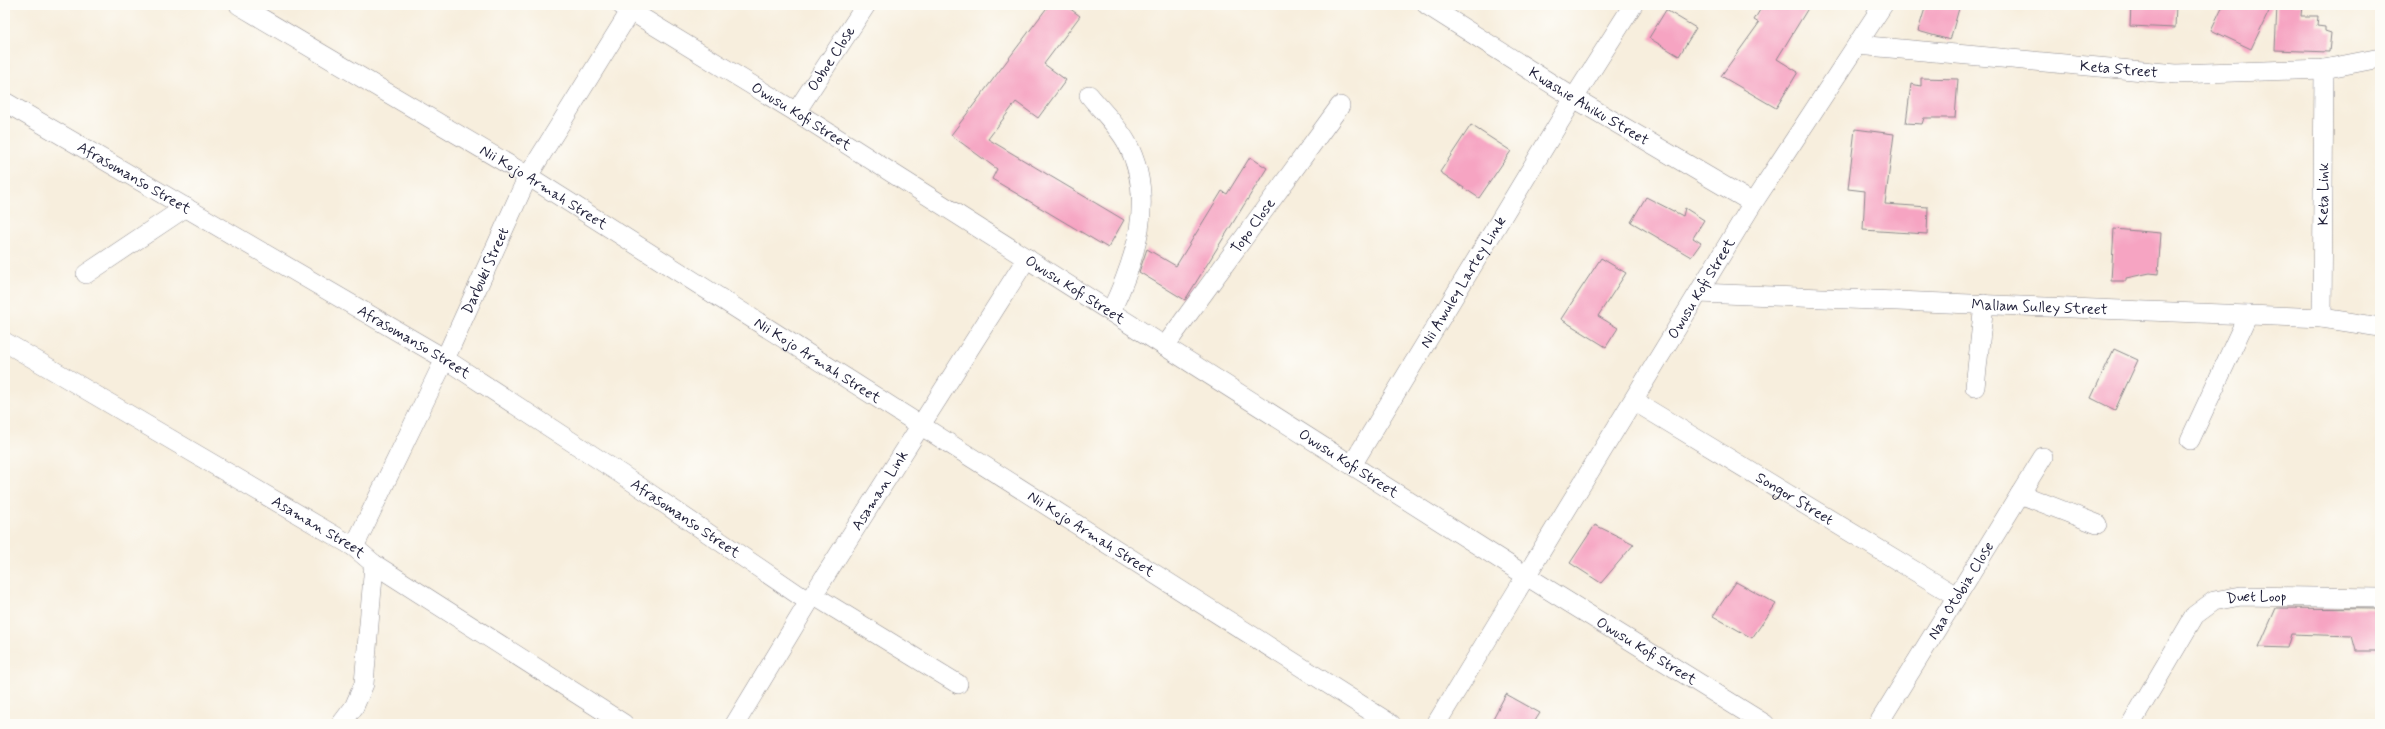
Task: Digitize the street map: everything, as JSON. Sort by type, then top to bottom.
[{"type":"street","name":"Nii Kojo Armah Street","points":[[239,5],[528,176],[1391,724]]},
{"type":"street","name":"Ooboe Close","points":[[796,112],[866,5]]},
{"type":"street","name":"Kwashie Ahiku Street","points":[[1427,5],[1574,98],[1753,203]]},
{"type":"street","name":"Nii Awuley Lartey Link","points":[[1352,465],[1574,98],[1633,5]]},
{"type":"street","name":"Owusu Kofi Street","points":[[1436,724],[1528,576],[1753,203],[1858,45],[1882,5]]},
{"type":"street","name":"Darbuki Street","points":[[354,547],[445,358],[528,176],[629,7]]},
{"type":"street","name":"Owusu Kofi Street","points":[[629,7],[1352,465],[1765,724]]},
{"type":"street","name":"Keta Street","points":[[1858,45],[2176,74],[2324,69],[2380,58]]},
{"type":"street","name":"Keta Link","points":[[2322,318],[2324,69]]},
{"type":"street","points":[[1089,95],[1126,141],[1137,164],[1141,182],[1141,223],[1125,282],[1111,311]]},
{"type":"street","name":"Afrasomanso Street","points":[[5,102],[445,358],[811,598],[958,684]]},
{"type":"street","name":"Topo Close","points":[[1165,346],[1340,106]]},
{"type":"street","points":[[86,274],[186,207]]},
{"type":"street","name":"Asaman Link","points":[[735,724],[811,598],[1027,258]]},
{"type":"street","name":"Mallam Sulley Street","points":[[1699,293],[2322,318],[2380,327]]},
{"type":"street","points":[[1975,387],[1984,304]]},
{"type":"street","points":[[2190,440],[2248,315]]},
{"type":"street","name":"Asaman Street","points":[[5,342],[354,547],[374,564],[624,724]]},
{"type":"street","name":"Songor Street","points":[[1634,400],[1956,596]]},
{"type":"street","name":"Naa Otobia Close","points":[[1878,724],[2043,457]]},
{"type":"street","points":[[2020,494],[2097,524]]},
{"type":"street","points":[[341,724],[354,707],[364,684],[374,564]]},
{"type":"street","name":"Duet Loop","points":[[2134,723],[2195,615],[2214,601],[2241,596],[2380,598]]},
{"type":"building","points":[[1049,5],[1065,5],[1080,16],[1044,64],[1066,80],[1038,118],[1016,102],[988,139],[1124,220],[1108,248],[992,179],[997,169],[951,135]]},
{"type":"building","points":[[1763,5],[1810,5],[1777,59],[1798,72],[1776,108],[1721,76],[1759,23],[1754,20]]},
{"type":"building","points":[[1926,5],[1960,5],[1950,40],[1918,31]]},
{"type":"building","points":[[2131,5],[2176,5],[2175,28],[2130,26]]},
{"type":"building","points":[[2223,5],[2272,5],[2251,49],[2211,30]]},
{"type":"building","points":[[2277,5],[2302,5],[2301,16],[2318,16],[2317,26],[2325,27],[2325,31],[2331,33],[2329,52],[2275,50]]},
{"type":"building","points":[[1666,10],[1696,28],[1679,56],[1649,38]]},
{"type":"building","points":[[1921,78],[1958,79],[1955,118],[1924,118],[1922,124],[1906,123],[1911,84],[1921,86]]},
{"type":"building","points":[[1471,125],[1511,151],[1479,198],[1440,172]]},
{"type":"building","points":[[1855,129],[1894,134],[1885,204],[1928,207],[1927,234],[1863,230],[1865,191],[1848,189]]},
{"type":"building","points":[[1250,157],[1267,168],[1185,300],[1139,272],[1147,249],[1176,266],[1222,191],[1227,194]]},
{"type":"building","points":[[1646,197],[1683,216],[1685,208],[1704,220],[1693,238],[1701,243],[1691,257],[1631,222]]},
{"type":"building","points":[[2114,229],[2161,233],[2158,274],[2150,273],[2126,278],[2126,281],[2111,281]]},
{"type":"building","points":[[1601,258],[1626,273],[1598,316],[1618,328],[1606,347],[1561,319]]},
{"type":"building","points":[[2114,349],[2138,360],[2115,410],[2091,398]]},
{"type":"building","points":[[1595,525],[1634,544],[1601,583],[1570,563]]},
{"type":"building","points":[[1736,582],[1776,604],[1752,638],[1713,616]]},
{"type":"building","points":[[2276,608],[2380,609],[2380,651],[2356,651],[2352,636],[2291,634],[2287,648],[2259,647]]},
{"type":"building","points":[[1506,694],[1540,713],[1533,724],[1490,724]]}]
